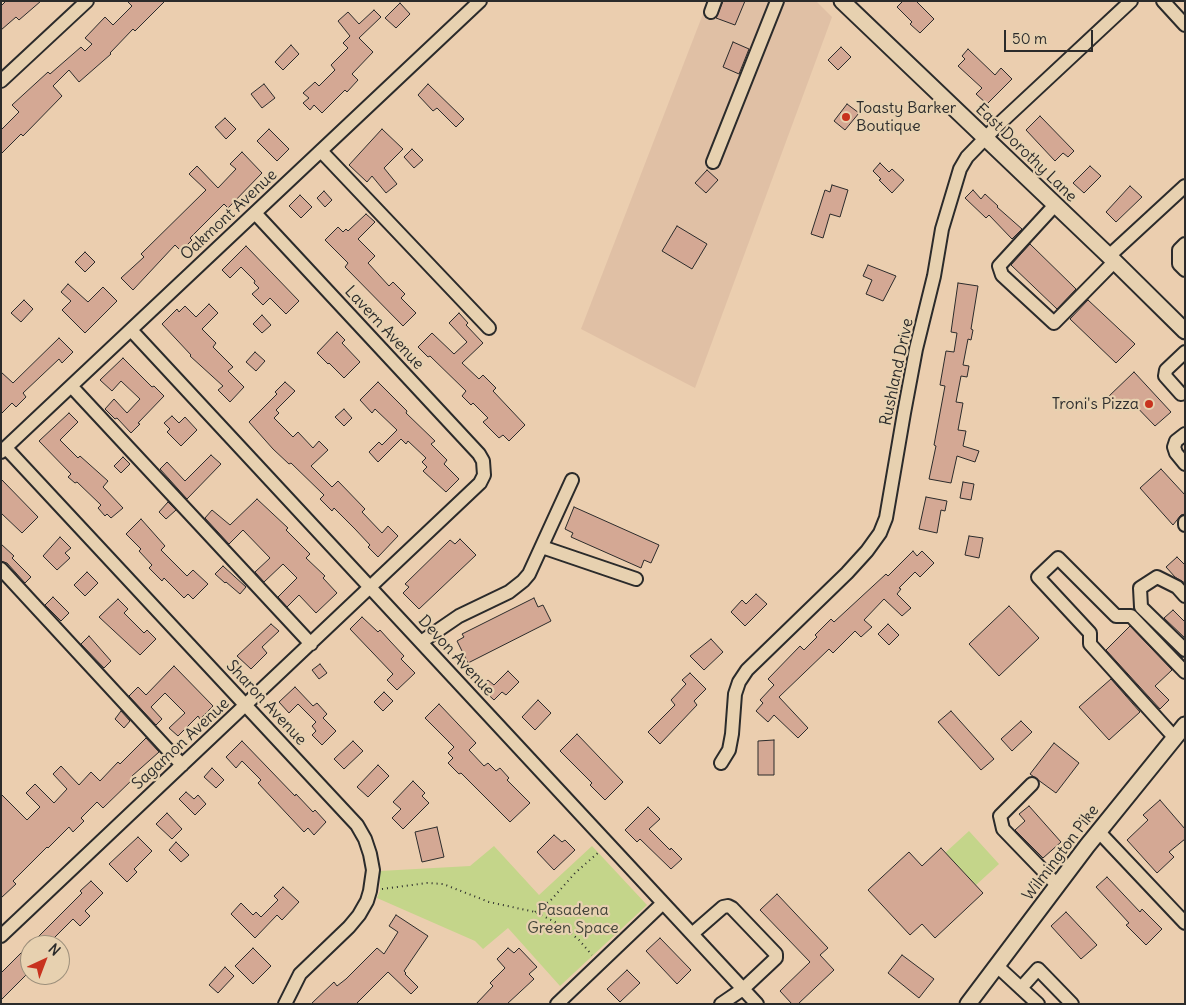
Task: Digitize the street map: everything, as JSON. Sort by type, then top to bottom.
[{"type":"main road","name":"East Dorothy Lane","points":[[842,1],[1185,331]]},
{"type":"main road","name":"Wilmington Pike","points":[[968,1004],[1099,832],[1185,725]]},
{"type":"street","points":[[1,82],[87,1]]},
{"type":"street","name":"Oakmont Avenue","points":[[4,450],[480,1]]},
{"type":"street","points":[[713,162],[777,1]]},
{"type":"street","name":"Rushland Drive","points":[[721,763],[729,750],[735,694],[747,670],[847,573],[880,533],[886,518],[907,395],[934,276],[946,211],[966,157],[1131,1]]},
{"type":"street","points":[[1163,1],[1185,25]]},
{"type":"street","points":[[321,151],[489,328]]},
{"type":"street","points":[[1055,205],[999,266],[1002,275],[1054,323],[1112,259],[1185,186]]},
{"type":"street","name":"Lavern Avenue","points":[[255,213],[479,454],[485,468]]},
{"type":"street","points":[[1185,244],[1179,250],[1179,264],[1185,270]]},
{"type":"street","name":"Devon Avenue","points":[[131,330],[756,1004]]},
{"type":"street","points":[[1181,394],[1165,376],[1166,370],[1185,352]]},
{"type":"street","points":[[72,387],[311,644]]},
{"type":"street","points":[[1185,434],[1176,441],[1174,447],[1176,454],[1185,464]]},
{"type":"street","name":"Sharon Avenue","points":[[4,450],[246,706],[357,826],[365,839],[373,870],[370,891],[359,915],[300,974],[293,984],[285,1004]]},
{"type":"street","name":"Sagamon Avenue","points":[[1,936],[480,483],[485,468]]},
{"type":"street","points":[[421,642],[459,616],[509,592],[529,574],[572,480]]},
{"type":"street","points":[[542,547],[636,579]]},
{"type":"street","points":[[1174,738],[1090,644],[1090,633],[1038,577],[1058,558],[1116,616],[1131,616],[1185,672]]},
{"type":"street","points":[[1,570],[182,765]]},
{"type":"street","points":[[1185,596],[1176,587],[1157,577],[1140,588],[1142,606],[1185,650]]},
{"type":"street","points":[[1032,784],[1000,816],[1003,829],[1058,886]]},
{"type":"street","points":[[1099,832],[1185,923]]},
{"type":"street","points":[[557,1004],[663,903]]},
{"type":"street","points":[[692,934],[723,907],[728,906],[776,954],[776,958],[743,989],[721,1004]]},
{"type":"street","points":[[997,966],[1038,1004]]},
{"type":"street","points":[[1020,988],[1038,969],[1072,1004]]},
{"type":"path","points":[[536,912],[551,900],[575,873],[609,844]]},
{"type":"path","points":[[370,891],[427,883],[443,884],[489,902],[536,912],[561,925],[579,940],[600,963]]},
{"type":"shaded area","points":[[708,1],[816,1],[832,17],[695,388],[581,329]]},
{"type":"green space","points":[[969,831],[999,864],[976,885],[945,853]]},
{"type":"green space","name":"Pasadena Green Space","points":[[494,846],[539,895],[592,846],[647,905],[560,986],[508,928],[483,949],[475,941],[377,898],[380,891],[380,871],[470,866]]},
{"type":"building","points":[[6,1],[41,1],[19,20],[16,17],[1,30],[1,6]]},
{"type":"building","points":[[127,1],[165,1],[135,31],[133,29],[111,54],[79,82],[69,70],[53,86],[62,96],[23,136],[21,134],[1,154],[1,130],[19,112],[12,105],[48,72],[50,74],[81,47],[85,51],[92,44],[85,38],[105,17],[113,25],[132,6]]},
{"type":"building","points":[[723,1],[745,1],[735,25],[716,18]]},
{"type":"building","points":[[903,1],[916,1],[934,19],[920,33],[910,24],[912,22],[897,7]]},
{"type":"building","points":[[400,3],[410,14],[396,28],[385,18]]},
{"type":"building","points":[[374,10],[381,17],[359,38],[373,52],[352,74],[358,80],[322,113],[314,105],[310,110],[303,103],[309,98],[303,93],[315,82],[319,86],[335,70],[331,65],[348,48],[343,43],[350,36],[338,21],[348,12],[359,24]]},
{"type":"building","points":[[733,42],[749,49],[739,74],[723,67]]},
{"type":"building","points":[[291,45],[299,54],[283,70],[275,62]]},
{"type":"building","points":[[841,47],[851,57],[838,70],[828,60]]},
{"type":"building","points":[[968,49],[995,75],[1001,68],[1012,79],[987,104],[976,94],[982,88],[958,66],[965,59],[962,56]]},
{"type":"building","points":[[264,84],[275,98],[262,108],[251,94]]},
{"type":"building","points":[[428,84],[464,119],[456,127],[437,108],[433,111],[418,95]]},
{"type":"building","name":"Toasty Barker Boutique","points":[[847,104],[859,113],[845,130],[834,121]]},
{"type":"building","points":[[1040,116],[1074,151],[1068,157],[1063,153],[1055,161],[1026,130]]},
{"type":"building","points":[[225,118],[236,129],[226,139],[215,127]]},
{"type":"building","points":[[269,129],[289,149],[277,161],[257,141]]},
{"type":"building","points":[[382,129],[403,149],[384,168],[397,184],[386,193],[372,176],[367,182],[349,165]]},
{"type":"building","points":[[412,149],[423,160],[414,168],[404,157]]},
{"type":"building","points":[[242,152],[262,173],[228,208],[224,204],[190,238],[192,240],[181,251],[175,245],[133,290],[121,278],[144,257],[141,254],[206,190],[189,174],[197,166],[218,188],[236,169],[230,164]]},
{"type":"building","points":[[880,163],[889,172],[892,169],[904,180],[892,193],[873,171]]},
{"type":"building","points":[[1090,166],[1101,176],[1084,193],[1073,183]]},
{"type":"building","points":[[707,170],[718,180],[706,193],[695,183]]},
{"type":"building","points":[[832,185],[848,190],[840,217],[830,214],[823,238],[811,234],[825,190],[830,192]]},
{"type":"building","points":[[1130,186],[1142,197],[1116,222],[1106,212]]},
{"type":"building","points":[[973,190],[981,199],[985,194],[1022,229],[1012,239],[989,215],[986,218],[965,198]]},
{"type":"building","points":[[324,191],[332,200],[325,207],[317,198]]},
{"type":"building","points":[[300,195],[312,207],[301,218],[289,206]]},
{"type":"building","points":[[366,214],[375,222],[358,239],[375,256],[368,263],[389,286],[393,282],[405,294],[401,298],[416,313],[403,326],[345,267],[348,263],[325,240],[338,227],[343,232],[346,229],[348,231]]},
{"type":"building","points":[[677,226],[707,244],[692,269],[662,251]]},
{"type":"building","points":[[1030,244],[1076,289],[1057,309],[1011,265]]},
{"type":"building","points":[[246,246],[299,301],[286,314],[270,298],[263,305],[252,294],[259,288],[254,283],[255,281],[241,267],[230,278],[222,270]]},
{"type":"building","points":[[85,252],[95,262],[85,272],[75,262]]},
{"type":"building","points":[[868,265],[896,276],[883,301],[866,294],[872,280],[863,276]]},
{"type":"building","points":[[958,283],[978,286],[971,329],[973,330],[971,340],[968,339],[963,365],[969,366],[967,377],[961,376],[956,402],[963,403],[958,430],[966,431],[963,446],[979,451],[975,462],[957,456],[951,483],[929,479],[945,386],[940,385],[946,351],[954,352],[957,333],[951,332]]},
{"type":"building","points":[[68,284],[88,302],[103,287],[117,301],[85,333],[62,310],[71,301],[61,292]]},
{"type":"building","points":[[24,300],[33,309],[21,322],[11,313]]},
{"type":"building","points":[[1088,300],[1135,344],[1116,363],[1070,319]]},
{"type":"building","points":[[209,304],[218,313],[202,329],[216,343],[213,347],[233,367],[228,371],[244,387],[230,402],[218,390],[223,386],[190,356],[162,324],[177,309],[179,312],[185,306],[196,317]]},
{"type":"building","points":[[459,313],[468,323],[466,325],[483,343],[462,363],[479,379],[483,375],[496,388],[493,391],[525,425],[509,441],[503,435],[499,438],[483,422],[488,418],[473,403],[471,405],[462,396],[466,391],[418,347],[432,333],[454,354],[467,342],[449,323]]},
{"type":"building","points":[[262,315],[271,325],[262,333],[253,324]]},
{"type":"building","points":[[337,332],[345,340],[342,343],[360,362],[344,378],[317,353]]},
{"type":"building","points":[[59,338],[73,352],[62,363],[59,359],[23,393],[26,397],[16,407],[12,403],[1,414],[1,372],[13,383]]},
{"type":"building","points":[[255,352],[265,361],[256,371],[246,362]]},
{"type":"building","points":[[123,358],[152,387],[154,386],[164,396],[131,433],[117,418],[115,419],[105,409],[114,399],[127,413],[140,399],[121,381],[112,391],[100,380]]},
{"type":"building","name":"Troni's Pizza","points":[[1134,372],[1171,412],[1155,426],[1129,399],[1118,410],[1107,398]]},
{"type":"building","points":[[285,382],[295,391],[276,410],[279,413],[274,418],[293,437],[298,432],[313,448],[319,441],[328,450],[311,466],[332,487],[338,481],[365,509],[362,512],[382,533],[388,526],[398,536],[378,557],[368,547],[370,545],[334,508],[332,511],[320,499],[324,495],[291,463],[289,464],[273,449],[249,422],[277,394],[275,392]]},
{"type":"building","points":[[378,382],[435,441],[431,444],[447,460],[444,464],[459,479],[446,492],[423,471],[427,467],[422,462],[426,458],[408,441],[406,444],[401,439],[378,462],[369,452],[379,442],[382,445],[397,430],[375,409],[372,413],[360,400]]},
{"type":"building","points":[[344,409],[352,418],[344,426],[335,417]]},
{"type":"building","points":[[69,413],[78,422],[60,440],[78,458],[80,456],[108,481],[103,487],[123,508],[111,518],[107,514],[105,516],[98,508],[101,505],[77,482],[75,483],[68,477],[71,474],[39,441]]},
{"type":"building","points":[[172,416],[179,423],[185,417],[197,430],[181,446],[167,432],[170,429],[164,423]]},
{"type":"building","points":[[211,455],[221,464],[187,499],[160,469],[167,462],[185,481]]},
{"type":"building","points":[[123,457],[130,464],[121,473],[114,466]]},
{"type":"building","points":[[1161,469],[1185,495],[1185,514],[1181,515],[1173,525],[1140,488]]},
{"type":"building","points":[[1,479],[38,517],[22,533],[1,513]]},
{"type":"building","points":[[963,482],[974,484],[971,500],[960,498]]},
{"type":"building","points":[[926,497],[947,501],[945,511],[941,510],[937,533],[919,529]]},
{"type":"building","points":[[257,499],[288,528],[286,530],[310,554],[306,558],[325,576],[323,578],[337,593],[316,613],[299,595],[287,607],[278,597],[297,578],[283,564],[264,582],[255,572],[270,558],[243,530],[229,544],[205,518],[212,510],[230,525]]},
{"type":"building","points":[[168,502],[176,510],[166,519],[159,512]]},
{"type":"building","points":[[574,507],[659,545],[651,563],[644,560],[641,568],[571,537],[573,533],[565,529]]},
{"type":"building","points":[[141,519],[165,546],[161,550],[187,576],[193,570],[208,584],[193,599],[188,594],[184,598],[164,578],[162,581],[149,568],[152,565],[139,551],[141,549],[126,534]]},
{"type":"building","points":[[969,536],[983,538],[979,558],[965,555]]},
{"type":"building","points":[[60,537],[71,548],[65,553],[70,558],[57,570],[43,556]]},
{"type":"building","points":[[460,539],[476,555],[419,609],[403,593],[409,587],[405,584],[450,540],[455,544]]},
{"type":"building","points":[[1,544],[14,556],[12,558],[31,577],[25,583],[7,563],[1,561]]},
{"type":"building","points":[[913,551],[917,556],[922,551],[934,563],[920,577],[915,572],[899,588],[901,589],[897,594],[911,608],[902,616],[884,599],[864,620],[872,627],[861,637],[855,631],[833,653],[829,649],[779,697],[808,728],[798,738],[774,715],[768,722],[756,711],[763,703],[760,700],[774,685],[768,679],[800,646],[804,650],[817,637],[815,635],[831,619],[834,622],[886,574],[888,576]]},
{"type":"building","points":[[1177,557],[1185,565],[1185,583],[1175,577],[1166,567]]},
{"type":"building","points":[[223,566],[246,587],[240,594],[215,574]]},
{"type":"building","points":[[87,572],[98,583],[85,596],[74,585]]},
{"type":"building","points":[[756,594],[767,604],[745,626],[731,612],[742,600],[746,604]]},
{"type":"building","points":[[53,597],[69,613],[61,621],[45,605]]},
{"type":"building","points":[[534,598],[538,607],[543,605],[551,621],[468,663],[457,641],[464,637],[462,634]]},
{"type":"building","points":[[118,599],[128,609],[124,613],[144,633],[147,630],[156,639],[140,655],[99,617]]},
{"type":"building","points":[[1009,606],[1039,638],[999,676],[969,644]]},
{"type":"building","points":[[1173,610],[1185,622],[1185,638],[1164,618]]},
{"type":"building","points":[[362,617],[378,632],[380,630],[404,656],[401,659],[415,673],[397,690],[387,680],[393,674],[350,629]]},
{"type":"building","points":[[271,624],[279,631],[262,647],[267,653],[251,669],[237,656]]},
{"type":"building","points":[[888,624],[899,635],[889,645],[878,634]]},
{"type":"building","points":[[1130,626],[1172,670],[1155,686],[1169,700],[1160,709],[1106,650]]},
{"type":"building","points":[[89,636],[111,661],[104,668],[81,644]]},
{"type":"building","points":[[711,639],[723,652],[704,670],[690,656]]},
{"type":"building","points":[[320,664],[327,673],[319,679],[312,670]]},
{"type":"building","points":[[174,666],[213,706],[200,719],[198,716],[178,736],[169,728],[185,713],[165,693],[151,707],[162,719],[156,725],[129,696],[138,687],[146,695]]},
{"type":"building","points":[[508,671],[519,682],[506,695],[502,692],[494,700],[480,687],[488,680],[494,685]]},
{"type":"building","points":[[690,673],[706,689],[694,701],[697,705],[660,744],[648,732],[675,705],[671,700],[686,684],[682,680]]},
{"type":"building","points":[[1111,679],[1140,712],[1109,740],[1079,707]]},
{"type":"building","points":[[295,687],[313,706],[317,703],[327,714],[323,718],[336,731],[322,745],[312,735],[316,731],[312,726],[316,722],[298,704],[289,713],[279,702]]},
{"type":"building","points":[[384,692],[393,701],[383,711],[374,702]]},
{"type":"building","points":[[538,700],[551,713],[535,730],[522,717]]},
{"type":"building","points":[[439,704],[476,743],[469,750],[484,766],[488,763],[496,771],[500,768],[509,778],[507,780],[530,803],[510,822],[461,773],[459,774],[448,763],[453,758],[448,753],[454,747],[425,718]]},
{"type":"building","points":[[121,711],[130,721],[124,728],[115,719]]},
{"type":"building","points":[[951,711],[994,759],[981,770],[938,722]]},
{"type":"building","points":[[1021,721],[1032,732],[1012,751],[1001,739]]},
{"type":"building","points":[[577,734],[623,782],[605,800],[590,785],[592,783],[560,751]]},
{"type":"building","points":[[146,738],[159,752],[132,776],[134,778],[103,808],[97,802],[81,818],[84,821],[73,832],[69,827],[47,847],[13,881],[16,884],[1,898],[1,794],[27,820],[40,807],[26,793],[35,784],[54,803],[67,789],[53,774],[61,766],[79,785],[91,772],[100,781],[118,762],[120,764]]},
{"type":"building","points":[[774,740],[774,775],[758,775],[758,741]]},
{"type":"building","points":[[242,741],[295,796],[296,794],[313,812],[315,810],[326,822],[314,835],[308,828],[304,832],[258,783],[261,780],[242,761],[236,768],[226,757]]},
{"type":"building","points":[[353,741],[363,751],[344,769],[334,759]]},
{"type":"building","points":[[1054,743],[1079,763],[1056,793],[1030,774]]},
{"type":"building","points":[[378,765],[389,776],[368,797],[357,787]]},
{"type":"building","points":[[212,768],[224,780],[216,788],[204,777]]},
{"type":"building","points":[[413,781],[425,793],[422,796],[429,803],[403,829],[392,818],[401,809],[393,802]]},
{"type":"building","points":[[186,792],[194,799],[198,795],[206,804],[195,815],[179,799]]},
{"type":"building","points":[[1160,800],[1185,829],[1185,839],[1169,852],[1174,857],[1157,873],[1127,840],[1148,820],[1143,815]]},
{"type":"building","points":[[1029,806],[1061,842],[1043,858],[1015,830],[1025,821],[1019,814]]},
{"type":"building","points":[[648,807],[660,819],[649,829],[682,859],[671,869],[640,839],[637,842],[625,830]]},
{"type":"building","points":[[167,813],[182,829],[172,839],[156,824]]},
{"type":"building","points":[[437,827],[444,857],[422,862],[415,832]]},
{"type":"building","points":[[554,835],[562,842],[565,840],[575,850],[554,870],[537,852]]},
{"type":"building","points":[[138,837],[152,851],[134,869],[137,872],[127,882],[109,864]]},
{"type":"building","points":[[176,842],[189,855],[181,862],[169,850]]},
{"type":"building","points":[[941,848],[983,893],[935,938],[922,924],[910,935],[868,890],[909,852],[922,866]]},
{"type":"building","points":[[1107,877],[1140,912],[1142,909],[1162,929],[1146,945],[1126,925],[1129,923],[1096,887]]},
{"type":"building","points":[[91,881],[103,893],[85,911],[90,916],[80,926],[73,919],[57,935],[40,935],[82,893],[80,891]]},
{"type":"building","points":[[283,887],[299,902],[282,920],[277,915],[255,938],[231,914],[241,903],[253,915],[256,912],[261,917],[278,900],[274,896]]},
{"type":"building","points":[[777,894],[828,948],[820,955],[834,970],[798,1004],[792,1004],[780,991],[810,962],[760,910]]},
{"type":"building","points":[[1066,912],[1097,945],[1081,959],[1051,926]]},
{"type":"building","points":[[396,915],[428,936],[404,971],[418,987],[411,994],[388,972],[356,1004],[311,1004],[334,982],[337,986],[346,979],[377,948],[384,954],[398,932],[389,926]]},
{"type":"building","points":[[660,938],[691,970],[677,984],[646,951]]},
{"type":"building","points":[[253,948],[271,966],[253,984],[235,966]]},
{"type":"building","points":[[508,948],[514,953],[519,948],[537,967],[529,974],[534,979],[507,1004],[476,1004],[493,986],[490,983],[505,968],[497,959]]},
{"type":"building","points":[[20,954],[20,981],[1,1000],[1,973]]},
{"type":"building","points":[[902,955],[934,979],[919,998],[888,973]]},
{"type":"building","points":[[225,967],[234,976],[218,993],[209,985]]},
{"type":"building","points":[[627,970],[640,983],[620,1002],[607,989]]},
{"type":"place","name":"Toasty Barker Boutique","points":[[846,117]]},
{"type":"place","name":"Troni's Pizza","points":[[1149,404]]}]
